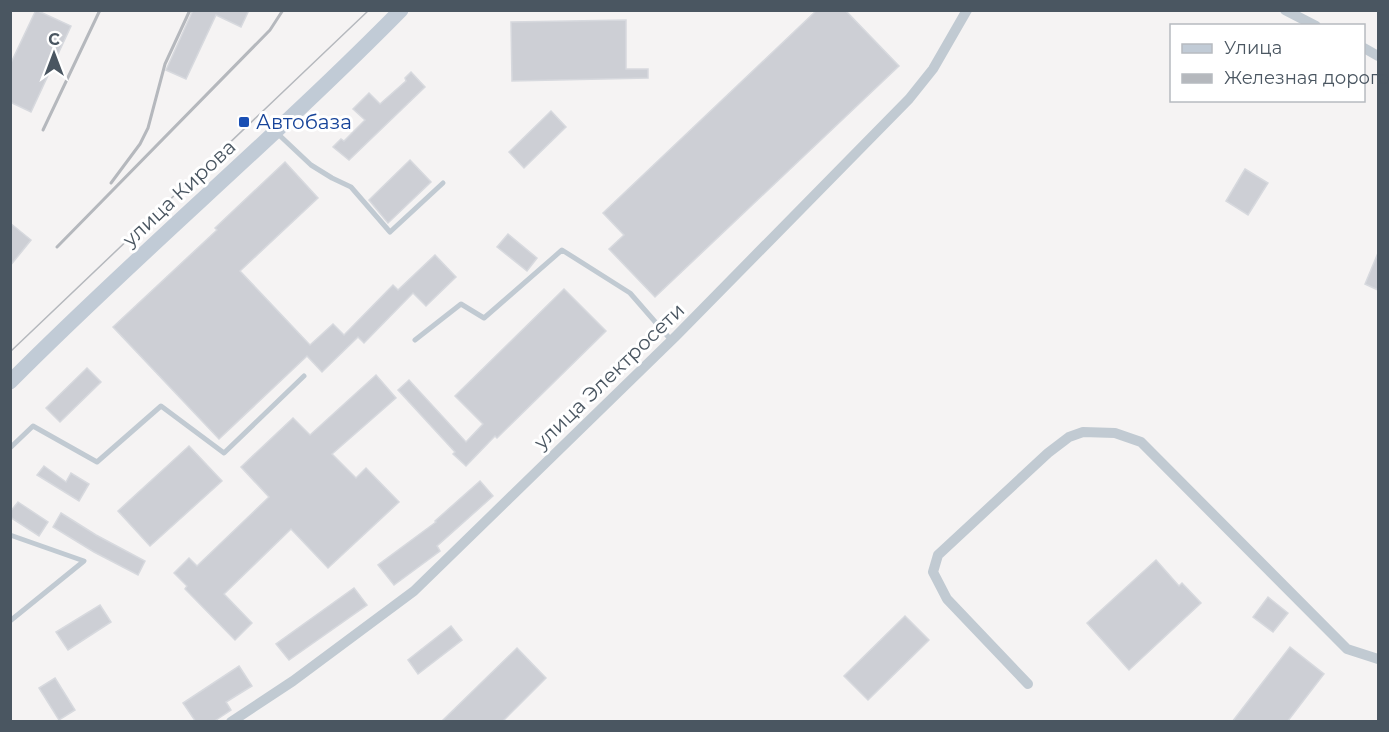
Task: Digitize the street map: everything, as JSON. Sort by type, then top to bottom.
[{"type":"main road","name":"улица Кирова","points":[[10,382],[276,132],[401,10]]},
{"type":"street","name":"улица Электросети","points":[[231,722],[293,681],[414,591],[671,340],[909,99],[933,69],[967,10]]},
{"type":"street","points":[[1285,10],[1312,24]]},
{"type":"street","points":[[1028,684],[947,599],[933,572],[938,555],[960,534],[1048,453],[1069,437],[1083,432],[1115,433],[1141,442],[1347,649],[1378,659]]},
{"type":"lane","points":[[276,132],[311,165],[351,187],[390,232],[443,183]]},
{"type":"lane","points":[[415,340],[461,304],[484,318],[562,250],[630,293],[671,340]]},
{"type":"lane","points":[[10,448],[33,426],[97,462],[161,406],[224,453],[304,376]]},
{"type":"lane","points":[[10,535],[84,561],[10,621]]},
{"type":"building","points":[[36,10],[71,26],[31,112],[10,102],[10,65]]},
{"type":"building","points":[[193,10],[249,10],[241,27],[216,15],[186,79],[166,70]]},
{"type":"building","points":[[817,10],[845,10],[899,66],[655,297],[609,249],[624,235],[603,213]]},
{"type":"building","points":[[626,20],[626,69],[648,69],[648,78],[512,81],[511,22]]},
{"type":"building","points":[[411,72],[425,87],[349,160],[333,147],[341,139],[344,141],[365,120],[353,109],[369,93],[380,104],[406,81],[405,78]]},
{"type":"building","points":[[551,111],[566,127],[524,168],[509,152]]},
{"type":"building","points":[[410,160],[431,182],[388,223],[369,200]]},
{"type":"building","points":[[285,162],[318,198],[240,271],[310,345],[333,324],[344,335],[393,285],[398,290],[435,255],[456,277],[426,306],[413,293],[364,343],[358,337],[322,372],[307,356],[219,439],[113,327],[217,230],[215,228]]},
{"type":"building","points":[[1245,169],[1268,183],[1248,215],[1226,201]]},
{"type":"building","points":[[10,223],[31,240],[10,266]]},
{"type":"building","points":[[508,234],[537,258],[527,271],[497,247]]},
{"type":"building","points":[[1378,253],[1378,290],[1365,284]]},
{"type":"building","points":[[564,289],[606,331],[466,466],[398,390],[409,380],[466,442],[483,424],[455,396]]},
{"type":"building","points":[[87,368],[101,382],[60,422],[46,408]]},
{"type":"building","points":[[376,375],[396,398],[332,454],[356,478],[366,468],[399,502],[328,568],[291,529],[224,594],[252,623],[235,640],[185,589],[187,586],[174,573],[189,558],[197,566],[269,497],[241,467],[293,418],[310,435]]},
{"type":"building","points":[[189,446],[222,481],[150,546],[118,511]]},
{"type":"building","points":[[44,466],[66,482],[71,473],[89,484],[79,501],[37,475]]},
{"type":"building","points":[[480,481],[493,496],[437,546],[440,551],[394,585],[378,565],[436,522]]},
{"type":"building","points":[[18,502],[48,522],[39,536],[10,517],[10,512]]},
{"type":"building","points":[[61,513],[145,561],[138,575],[53,527]]},
{"type":"building","points":[[1156,560],[1179,586],[1182,583],[1201,603],[1129,670],[1087,623]]},
{"type":"building","points":[[354,588],[367,605],[289,660],[276,644]]},
{"type":"building","points":[[1268,597],[1288,613],[1273,632],[1253,617]]},
{"type":"building","points":[[100,605],[111,622],[68,650],[56,632]]},
{"type":"building","points":[[905,616],[929,640],[868,700],[844,676]]},
{"type":"building","points":[[451,626],[462,640],[418,674],[408,660]]},
{"type":"building","points":[[1290,647],[1324,674],[1287,722],[1232,722]]},
{"type":"building","points":[[517,648],[546,678],[502,722],[441,722]]},
{"type":"building","points":[[239,666],[252,686],[226,702],[231,710],[213,722],[196,722],[183,703]]},
{"type":"building","points":[[55,678],[75,710],[59,720],[39,688]]},
{"type":"tram line","points":[[10,352],[369,10]]},
{"type":"railway","points":[[43,130],[100,10]]},
{"type":"railway","points":[[111,183],[140,144],[148,128],[165,64],[190,10]]},
{"type":"railway","points":[[57,247],[270,30],[283,10]]},
{"type":"place","name":"Автобаза","points":[[244,122]]}]
